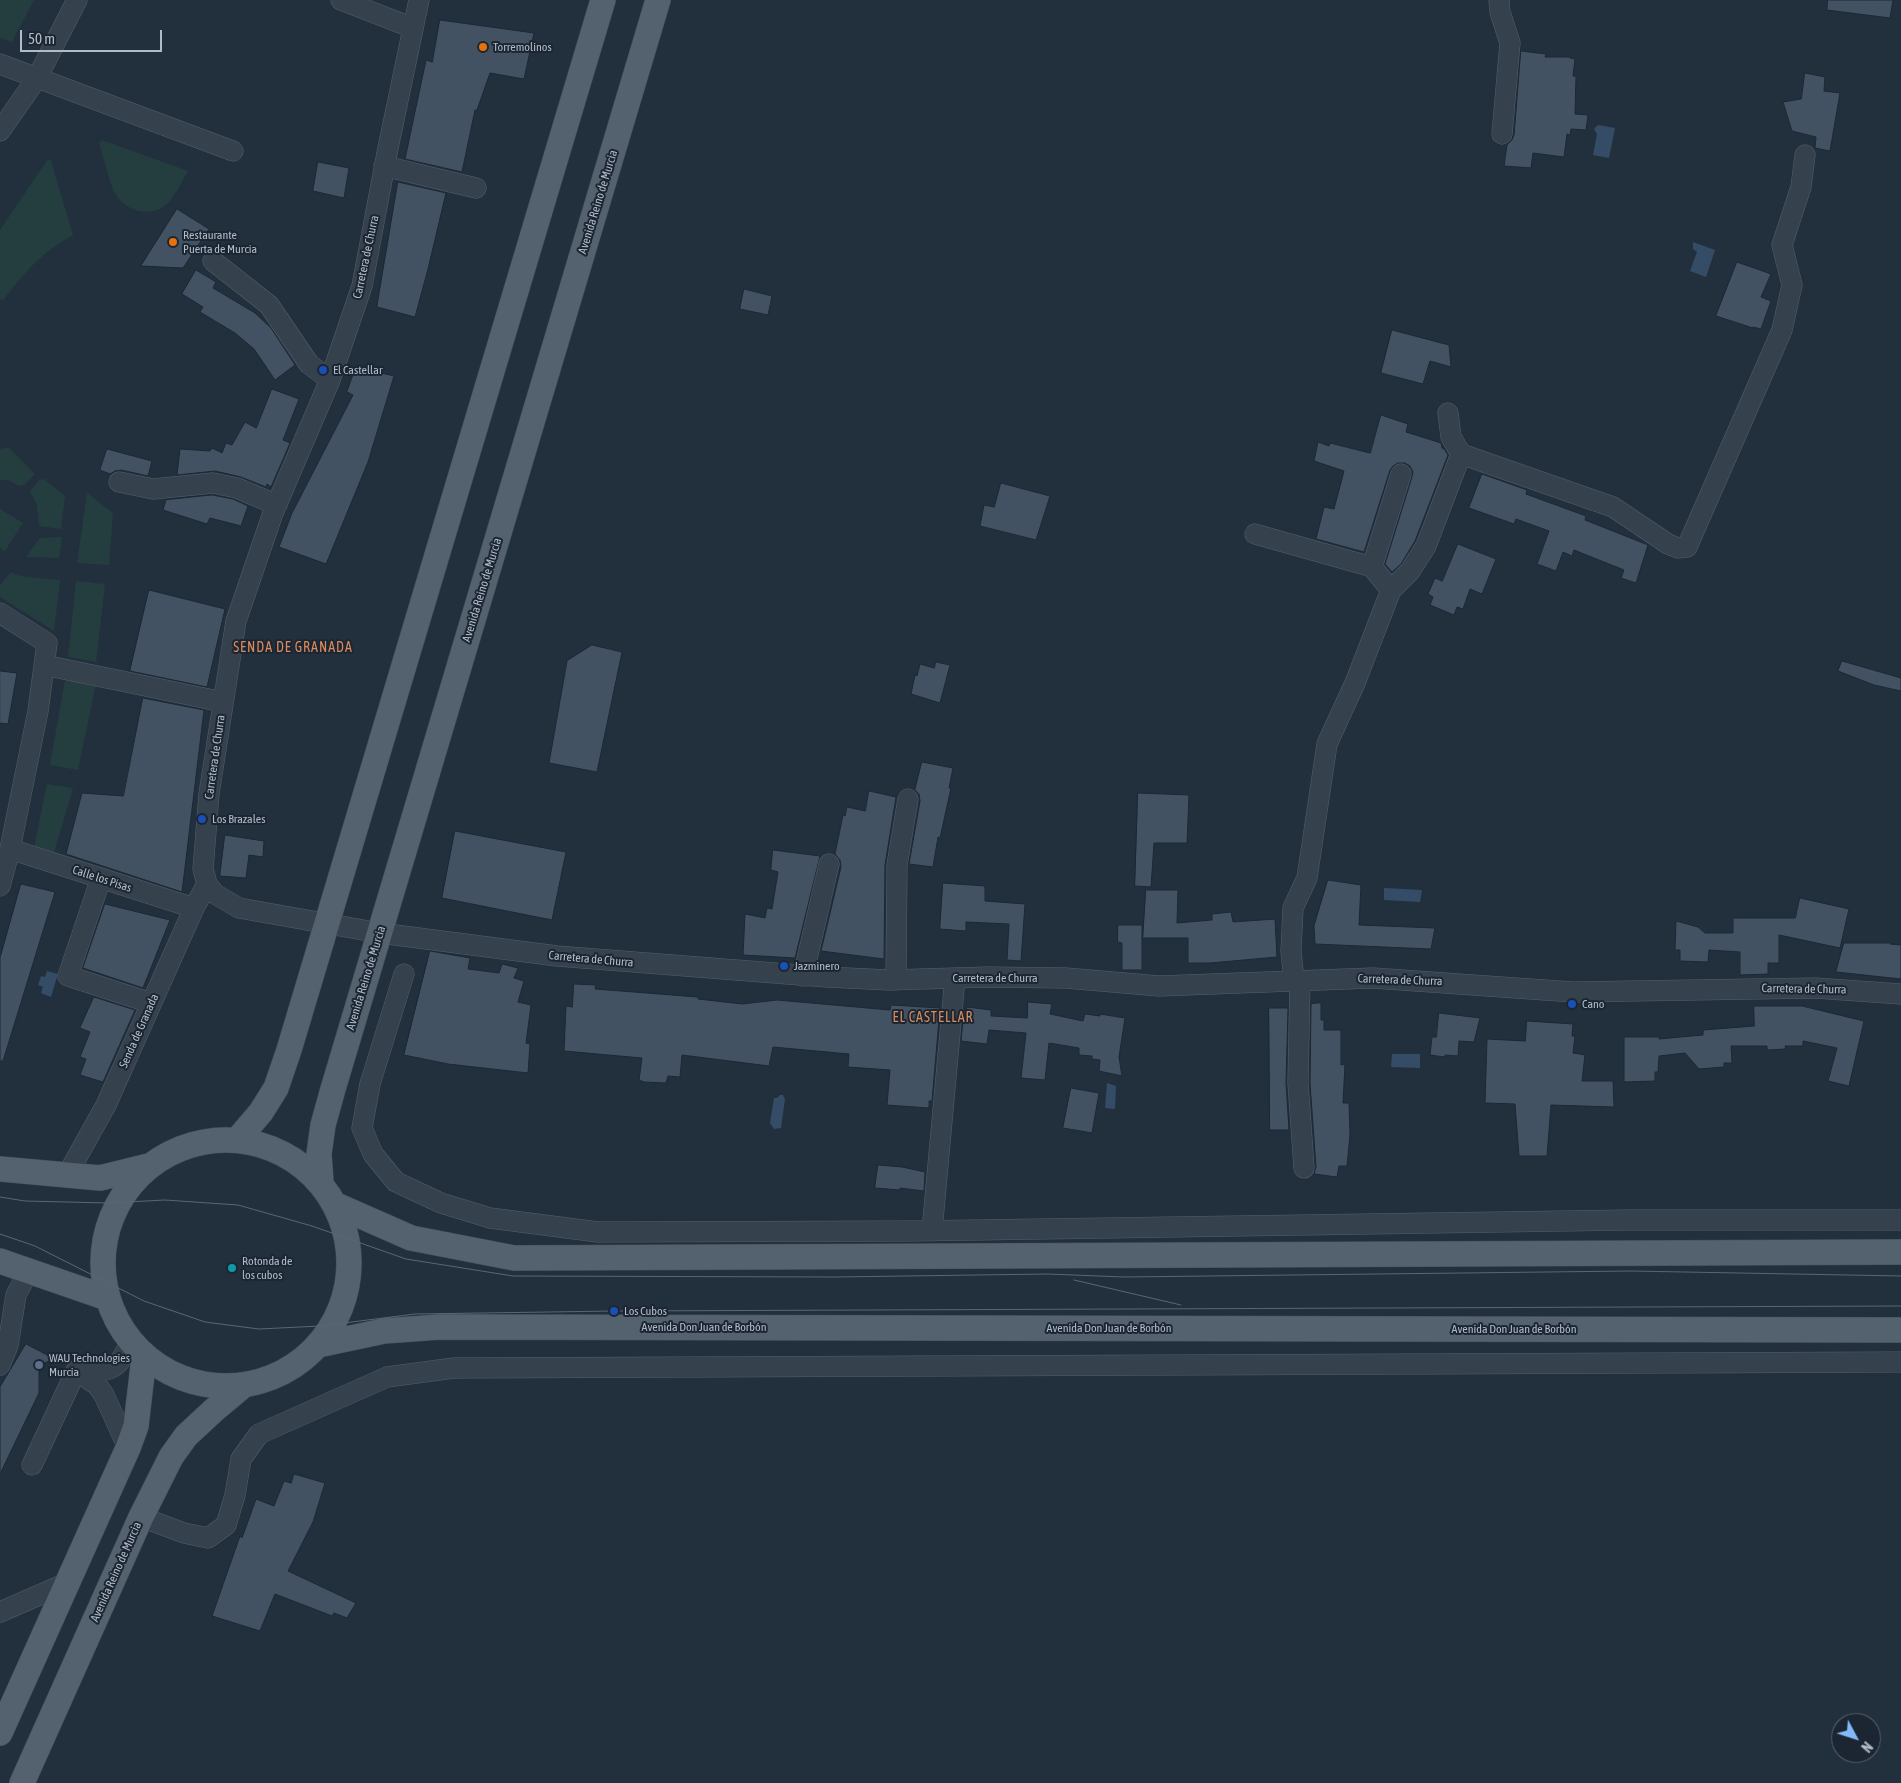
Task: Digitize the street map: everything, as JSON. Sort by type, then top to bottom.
[{"type":"main road","points":[[238,1139],[261,1112],[276,1088],[603,0]]},
{"type":"main road","name":"Avenida Reino de Murcia","points":[[321,1182],[318,1154],[323,1125],[658,0]]},
{"type":"main road","points":[[0,1169],[100,1178],[149,1166],[190,1144],[238,1139],[274,1148],[293,1158],[321,1182],[336,1205],[348,1239],[349,1278],[339,1314],[318,1345],[297,1364],[272,1378],[244,1385],[218,1387],[193,1383],[170,1374],[137,1350],[116,1321],[107,1298],[102,1262],[108,1226],[124,1193],[149,1166]]},
{"type":"main road","points":[[336,1205],[411,1238],[514,1258],[1901,1252]]},
{"type":"main road","points":[[0,1261],[107,1298]]},
{"type":"main road","name":"Avenida Don Juan de Borbón","points":[[318,1345],[384,1331],[439,1327],[1901,1330]]},
{"type":"main road","points":[[0,1733],[128,1448],[136,1426],[137,1350]]},
{"type":"main road","name":"Avenida Reino de Murcia","points":[[22,1783],[141,1517],[170,1457],[186,1436],[244,1385]]},
{"type":"street","points":[[0,131],[37,78],[77,0]]},
{"type":"street","points":[[341,0],[413,28]]},
{"type":"street","name":"Carretera de Churra","points":[[419,0],[384,166],[362,286],[330,380],[276,505],[236,621],[209,794],[204,851],[203,869],[207,884],[215,894],[239,908],[380,933],[557,956],[803,976],[896,980],[1066,978],[1159,986],[1374,978],[1573,992],[1815,988],[1901,994]]},
{"type":"street","points":[[1499,0],[1500,12],[1510,43],[1502,134]]},
{"type":"street","points":[[0,64],[233,151]]},
{"type":"street","points":[[1448,414],[1451,437],[1461,454],[1613,507],[1668,544],[1678,548],[1687,546],[1782,330],[1792,285],[1782,245],[1801,188],[1805,155]]},
{"type":"street","points":[[384,166],[476,188]]},
{"type":"street","points":[[213,261],[269,305],[309,364],[330,380]]},
{"type":"street","points":[[1304,1168],[1298,1083],[1297,980],[1291,951],[1293,908],[1307,878],[1327,744],[1355,684],[1391,590],[1410,571],[1426,546],[1461,454]]},
{"type":"street","points":[[1372,567],[1401,474]]},
{"type":"street","points":[[119,482],[153,489],[213,483],[237,488],[276,505]]},
{"type":"street","points":[[1255,534],[1372,567],[1391,590]]},
{"type":"street","points":[[0,613],[47,643],[38,711],[10,849],[0,886]]},
{"type":"street","points":[[44,665],[223,702]]},
{"type":"street","points":[[896,980],[897,865],[908,799]]},
{"type":"street","name":"Calle los Pisas","points":[[10,849],[194,908]]},
{"type":"street","points":[[803,976],[829,864]]},
{"type":"street","points":[[101,878],[68,976],[152,1003]]},
{"type":"street","name":"Senda de Granada","points":[[67,1175],[106,1105],[194,908],[207,884]]},
{"type":"street","points":[[404,974],[370,1084],[362,1128],[373,1154],[396,1182],[440,1203],[490,1218],[598,1232],[932,1231],[1639,1220],[1901,1220]]},
{"type":"street","points":[[932,1231],[956,978]]},
{"type":"street","points":[[0,1365],[8,1345],[16,1295],[28,1272]]},
{"type":"street","points":[[0,1312],[8,1345]]},
{"type":"street","points":[[76,1371],[96,1371],[117,1366],[123,1358],[137,1350]]},
{"type":"street","points":[[141,1517],[184,1533],[208,1538],[226,1526],[236,1495],[241,1459],[259,1434],[387,1376],[454,1368],[1901,1362]]},
{"type":"street","points":[[76,1371],[97,1385],[104,1395],[128,1448]]},
{"type":"street","points":[[32,1465],[76,1371]]},
{"type":"street","points":[[0,1612],[67,1583]]},
{"type":"green space","points":[[0,0],[34,0],[12,42],[0,38]]},
{"type":"green space","points":[[102,140],[188,171],[167,204],[154,211],[147,212],[133,209],[126,206],[114,191],[99,143]]},
{"type":"green space","points":[[48,159],[51,161],[73,235],[51,249],[34,264],[3,300],[0,299],[0,230]]},
{"type":"green space","points":[[8,447],[35,474],[25,484],[19,486],[8,480],[0,480],[0,450]]},
{"type":"green space","points":[[44,479],[65,496],[61,529],[39,526],[37,505],[30,492],[39,480]]},
{"type":"green space","points":[[87,493],[113,513],[109,565],[77,563]]},
{"type":"green space","points":[[0,509],[23,523],[5,551],[0,548]]},
{"type":"green space","points":[[62,537],[59,558],[26,557],[40,538]]},
{"type":"green space","points":[[11,572],[20,576],[60,580],[54,631],[0,597],[0,585]]},
{"type":"green space","points":[[76,581],[105,584],[96,662],[68,657]]},
{"type":"green space","points":[[65,680],[96,684],[78,770],[50,765]]},
{"type":"green space","points":[[47,784],[73,788],[54,853],[34,847]]},
{"type":"water","points":[[1598,125],[1615,128],[1609,158],[1593,155],[1597,134],[1594,129]]},
{"type":"water","points":[[1693,242],[1715,250],[1706,277],[1690,271],[1697,252],[1693,249]]},
{"type":"water","points":[[1384,888],[1422,890],[1420,902],[1384,900]]},
{"type":"water","points":[[47,971],[58,974],[51,997],[41,993],[43,987],[38,985],[41,976],[45,977]]},
{"type":"water","points":[[1392,1054],[1420,1054],[1420,1068],[1391,1067]]},
{"type":"water","points":[[1107,1083],[1116,1086],[1115,1109],[1105,1108]]},
{"type":"water","points":[[783,1095],[785,1099],[781,1128],[774,1129],[770,1123],[774,1098]]},
{"type":"building","points":[[1828,0],[1893,0],[1890,18],[1827,10]]},
{"type":"building","points":[[440,20],[534,33],[524,79],[490,73],[477,110],[475,110],[462,172],[405,159],[426,60],[432,62]]},
{"type":"building","points":[[1521,51],[1546,54],[1545,57],[1570,57],[1575,59],[1573,76],[1576,76],[1575,114],[1588,115],[1586,130],[1571,129],[1570,135],[1567,134],[1564,157],[1533,153],[1531,168],[1504,166],[1507,145],[1514,135]]},
{"type":"building","points":[[1805,73],[1825,77],[1824,91],[1840,93],[1830,151],[1815,148],[1816,137],[1792,131],[1783,102],[1801,99]]},
{"type":"building","points":[[318,162],[349,168],[344,198],[313,191]]},
{"type":"building","points":[[398,182],[446,193],[415,317],[377,307]]},
{"type":"building","points":[[177,209],[209,229],[183,268],[141,266]]},
{"type":"building","points":[[1737,262],[1771,274],[1761,297],[1771,301],[1761,329],[1716,316]]},
{"type":"building","points":[[196,270],[216,282],[213,288],[255,313],[271,328],[295,365],[275,380],[254,349],[235,333],[200,312],[203,307],[182,294]]},
{"type":"building","points":[[744,289],[772,296],[768,315],[740,309]]},
{"type":"building","points":[[1392,330],[1449,345],[1451,367],[1430,361],[1423,384],[1381,373]]},
{"type":"building","points":[[356,367],[394,376],[368,462],[326,564],[279,547],[292,513],[353,395],[347,392]]},
{"type":"building","points":[[272,389],[299,399],[283,440],[290,443],[271,487],[267,484],[266,487],[241,477],[215,471],[177,475],[180,449],[210,451],[212,448],[222,453],[226,443],[232,445],[245,422],[256,428]]},
{"type":"building","points":[[1381,415],[1408,424],[1406,432],[1441,443],[1442,448],[1448,455],[1415,541],[1401,564],[1392,572],[1385,564],[1413,472],[1410,466],[1405,463],[1398,463],[1390,470],[1364,552],[1316,539],[1324,507],[1334,509],[1344,471],[1314,461],[1318,442],[1329,446],[1330,443],[1370,453]]},
{"type":"building","points":[[107,449],[152,461],[148,476],[121,470],[110,474],[100,470]]},
{"type":"building","points":[[1482,474],[1527,490],[1526,494],[1586,516],[1585,520],[1648,545],[1636,583],[1621,578],[1624,570],[1574,550],[1572,556],[1563,552],[1556,571],[1537,564],[1549,531],[1516,519],[1514,524],[1469,508]]},
{"type":"building","points":[[1001,483],[1050,496],[1036,540],[980,526],[984,505],[994,507]]},
{"type":"building","points":[[212,495],[233,499],[248,506],[241,526],[210,518],[207,524],[163,510],[166,500]]},
{"type":"building","points":[[1458,544],[1496,559],[1482,594],[1470,589],[1463,609],[1457,607],[1454,615],[1430,605],[1433,597],[1428,594],[1435,578],[1442,581]]},
{"type":"building","points":[[149,590],[225,609],[207,687],[130,671]]},
{"type":"building","points":[[592,645],[622,652],[597,772],[549,763],[567,661]]},
{"type":"building","points":[[1842,661],[1901,678],[1901,691],[1874,685],[1838,671]]},
{"type":"building","points":[[936,662],[950,665],[940,703],[911,694],[915,675],[917,676],[920,664],[934,668]]},
{"type":"building","points":[[0,671],[17,673],[8,724],[0,723]]},
{"type":"building","points":[[143,698],[204,710],[182,892],[66,854],[82,793],[123,796]]},
{"type":"building","points":[[922,762],[953,768],[949,788],[951,788],[940,838],[938,837],[933,867],[909,864],[920,801],[919,794],[915,790]]},
{"type":"building","points":[[869,791],[896,797],[885,865],[884,959],[821,951],[841,867],[840,860],[835,854],[843,815],[845,816],[847,807],[865,811]]},
{"type":"building","points":[[1138,793],[1189,795],[1187,843],[1154,843],[1151,887],[1135,886]]},
{"type":"building","points":[[455,831],[566,852],[552,920],[442,898]]},
{"type":"building","points":[[225,835],[264,841],[263,857],[249,855],[246,878],[220,876]]},
{"type":"building","points":[[773,850],[820,856],[795,958],[743,955],[745,914],[765,918],[767,908],[772,909],[778,872],[771,870]]},
{"type":"building","points":[[1328,880],[1361,885],[1359,925],[1435,928],[1431,949],[1315,944],[1314,926]]},
{"type":"building","points":[[943,883],[985,886],[985,901],[1025,904],[1021,961],[1007,960],[1009,924],[966,922],[966,931],[940,929]]},
{"type":"building","points":[[21,884],[55,892],[3,1061],[0,1061],[0,958]]},
{"type":"building","points":[[1146,890],[1178,890],[1177,923],[1212,920],[1212,914],[1231,912],[1233,922],[1275,919],[1277,957],[1188,963],[1188,938],[1143,938]]},
{"type":"building","points":[[1800,898],[1849,909],[1840,948],[1779,935],[1779,963],[1768,963],[1768,974],[1740,975],[1740,952],[1709,950],[1708,962],[1680,961],[1680,950],[1675,950],[1676,921],[1698,927],[1705,933],[1733,933],[1733,918],[1795,918]]},
{"type":"building","points":[[105,904],[170,920],[143,988],[83,968]]},
{"type":"building","points":[[1118,925],[1142,925],[1142,970],[1122,970],[1122,943],[1118,942]]},
{"type":"building","points":[[1844,943],[1891,943],[1901,945],[1901,979],[1836,972]]},
{"type":"building","points":[[430,951],[470,958],[468,969],[499,973],[502,964],[518,968],[514,978],[524,981],[518,1002],[531,1005],[526,1043],[530,1044],[528,1073],[448,1064],[404,1055]]},
{"type":"building","points":[[574,984],[596,985],[595,989],[698,997],[698,999],[742,1004],[777,1000],[890,1010],[891,1005],[940,1008],[932,1101],[929,1101],[929,1108],[887,1105],[890,1070],[848,1067],[849,1054],[773,1047],[769,1066],[682,1055],[680,1077],[668,1076],[666,1083],[644,1082],[639,1080],[642,1058],[564,1051],[566,1006],[572,1007]]},
{"type":"building","points":[[94,997],[135,1010],[103,1082],[80,1075],[86,1059],[80,1057],[90,1032],[80,1028]]},
{"type":"building","points":[[1028,1002],[1052,1004],[1050,1014],[1083,1021],[1085,1014],[1125,1018],[1119,1057],[1122,1076],[1099,1071],[1100,1060],[1092,1059],[1092,1056],[1079,1055],[1079,1048],[1049,1043],[1045,1080],[1021,1078],[1026,1033],[989,1030],[987,1044],[961,1041],[964,1010],[967,1007],[991,1010],[991,1016],[1027,1018]]},
{"type":"building","points":[[1321,1003],[1321,1020],[1324,1020],[1324,1030],[1341,1030],[1341,1065],[1345,1064],[1343,1103],[1349,1103],[1350,1135],[1347,1166],[1339,1166],[1337,1177],[1314,1174],[1316,1167],[1310,1083],[1311,1004]]},
{"type":"building","points":[[1754,1006],[1802,1006],[1864,1021],[1849,1086],[1828,1081],[1837,1048],[1803,1041],[1803,1046],[1785,1046],[1786,1049],[1767,1050],[1767,1046],[1731,1046],[1732,1063],[1724,1063],[1724,1067],[1699,1069],[1685,1053],[1659,1056],[1658,1072],[1655,1072],[1655,1081],[1624,1082],[1624,1037],[1659,1037],[1659,1039],[1703,1035],[1703,1030],[1754,1026]]},
{"type":"building","points":[[1269,1008],[1288,1008],[1286,1083],[1289,1130],[1270,1130]]},
{"type":"building","points":[[1439,1013],[1480,1018],[1474,1042],[1459,1041],[1458,1056],[1430,1055],[1432,1037],[1436,1037]]},
{"type":"building","points":[[1527,1021],[1573,1024],[1572,1036],[1575,1036],[1573,1053],[1585,1055],[1582,1081],[1613,1081],[1614,1107],[1551,1105],[1547,1156],[1519,1156],[1515,1104],[1485,1103],[1487,1039],[1525,1041]]},
{"type":"building","points":[[1071,1088],[1099,1093],[1092,1133],[1063,1128]]},
{"type":"building","points":[[878,1165],[902,1167],[925,1172],[924,1191],[900,1188],[900,1190],[875,1188]]},
{"type":"building","points":[[26,1344],[55,1359],[39,1365],[39,1393],[0,1474],[0,1387]]},
{"type":"building","points":[[294,1474],[325,1483],[313,1522],[288,1571],[356,1603],[347,1618],[334,1613],[332,1616],[275,1594],[260,1631],[212,1616],[240,1536],[242,1538],[256,1499],[274,1506],[284,1481],[291,1483]]},
{"type":"tram line","points":[[0,1197],[25,1201],[108,1203],[165,1200],[238,1205],[312,1226],[406,1259],[513,1276],[834,1277],[1048,1274],[1124,1277],[1630,1271],[1901,1276]]},
{"type":"tram line","points":[[0,1234],[35,1246],[144,1301],[205,1322],[259,1329],[320,1326],[415,1314],[614,1311],[1901,1306]]},
{"type":"tram line","points":[[1074,1280],[1181,1305]]},
{"type":"place","name":"Torremolinos","points":[[483,47]]},
{"type":"place","name":"Restaurante Puerta de Murcia","points":[[173,242]]},
{"type":"place","name":"El Castellar","points":[[323,370]]},
{"type":"place","name":"Los Brazales","points":[[202,819]]},
{"type":"place","name":"Jazminero","points":[[784,966]]},
{"type":"place","name":"Cano","points":[[1572,1004]]},
{"type":"place","name":"Rotonda de los cubos","points":[[232,1268]]},
{"type":"place","name":"Los Cubos","points":[[614,1311]]},
{"type":"place","name":"WAU Technologies Murcia","points":[[39,1365]]},
{"type":"district","name":"SENDA DE GRANADA","points":[[293,648]]},
{"type":"district","name":"EL CASTELLAR","points":[[933,1018]]}]
